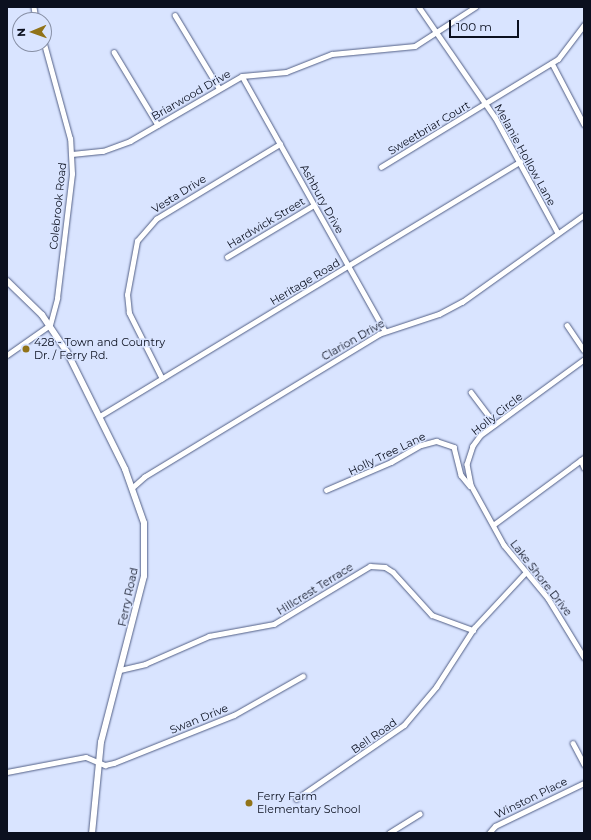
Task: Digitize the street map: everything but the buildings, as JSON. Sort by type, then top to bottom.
[{"type":"main road","name":"Ferry Road","points":[[7,281],[50,325],[100,416],[133,487],[144,523],[145,569],[98,761],[92,833]]},
{"type":"street","name":"Melanie Hollow Lane","points":[[419,7],[486,103],[558,233]]},
{"type":"street","name":"Briarwood Drive","points":[[72,154],[115,148],[242,76],[286,72],[332,54],[408,48],[437,33],[475,7]]},
{"type":"street","points":[[175,15],[219,88]]},
{"type":"street","name":"Sweetbriar Court","points":[[381,167],[552,63],[569,48],[584,25]]},
{"type":"street","name":"Colebrook Road","points":[[46,52],[72,154],[57,298],[50,325]]},
{"type":"street","points":[[114,52],[158,125]]},
{"type":"street","points":[[552,63],[584,124]]},
{"type":"street","name":"Ashbury Drive","points":[[242,76],[385,331]]},
{"type":"street","name":"Vesta Drive","points":[[162,379],[129,313],[127,295],[137,241],[156,219],[280,144]]},
{"type":"street","name":"Heritage Road","points":[[100,416],[520,162]]},
{"type":"street","name":"Hardwick Street","points":[[227,257],[314,205]]},
{"type":"street","name":"Clarion Drive","points":[[133,487],[144,477],[385,331],[456,305],[584,214]]},
{"type":"street","points":[[7,355],[50,325]]},
{"type":"street","points":[[567,326],[583,347]]},
{"type":"street","name":"Holly Circle","points":[[493,525],[473,489],[467,471],[470,452],[477,440],[495,424],[584,360]]},
{"type":"street","points":[[471,392],[495,424]]},
{"type":"street","name":"Holly Tree Lane","points":[[326,490],[391,462],[421,444],[436,441],[454,447],[461,475],[473,489]]},
{"type":"street","points":[[493,525],[582,459],[584,467]]},
{"type":"street","name":"Lake Shore Drive","points":[[493,525],[510,554],[560,615],[584,658]]},
{"type":"street","name":"Hillcrest Terrace","points":[[120,670],[146,664],[208,636],[274,624],[370,566],[385,567],[393,572],[432,615],[473,630]]},
{"type":"street","points":[[473,630],[526,572]]},
{"type":"street","name":"Bell Road","points":[[296,799],[404,725],[436,686],[473,630]]},
{"type":"street","name":"Swan Drive","points":[[7,772],[86,757],[104,764],[114,763],[234,715],[303,676]]},
{"type":"street","points":[[573,743],[584,764]]},
{"type":"street","name":"Winston Place","points":[[489,833],[494,826],[584,783]]},
{"type":"street","points":[[389,833],[419,814]]},
{"type":"place","name":"428 - Town and Country Dr. / Ferry Rd.","points":[[26,349]]},
{"type":"place","name":"Ferry Farm Elementary School","points":[[249,803]]}]
